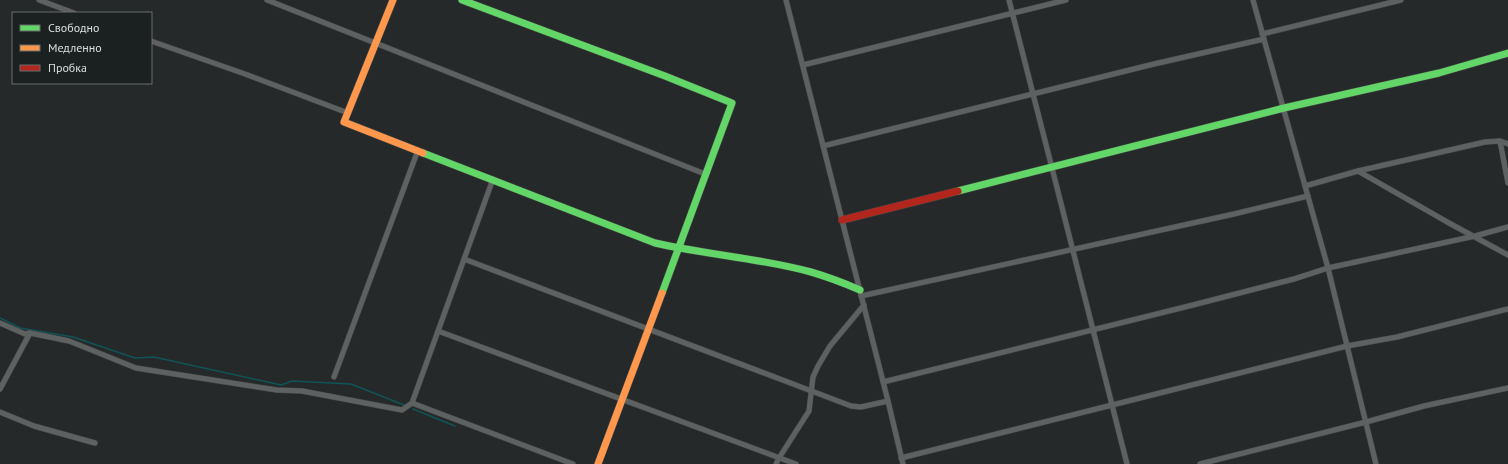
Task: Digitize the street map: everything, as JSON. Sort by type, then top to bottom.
[{"type":"street","points":[[39,0],[71,12]]},
{"type":"street","points":[[267,0],[705,174]]},
{"type":"street","points":[[393,0],[344,122],[655,242],[678,249],[779,264],[842,281],[861,293],[1073,250],[1308,196]]},
{"type":"street","points":[[462,0],[516,22],[575,42],[732,103],[598,464]]},
{"type":"street","points":[[786,0],[903,464]]},
{"type":"street","points":[[1009,0],[1127,464]]},
{"type":"street","points":[[803,65],[1066,0]]},
{"type":"street","points":[[1253,0],[1328,268],[1376,464]]},
{"type":"street","points":[[823,146],[1263,37],[1282,28],[1401,0]]},
{"type":"street","points":[[152,41],[245,74],[348,113]]},
{"type":"street","points":[[842,220],[1284,108],[1439,73],[1508,53]]},
{"type":"street","points":[[1305,186],[1358,171],[1455,148],[1485,142],[1500,141],[1508,144]]},
{"type":"street","points":[[1500,141],[1508,183]]},
{"type":"street","points":[[334,377],[418,150]]},
{"type":"street","points":[[1358,171],[1508,255]]},
{"type":"street","points":[[0,323],[25,334],[30,333],[69,341],[136,368],[277,390],[302,392],[402,410],[412,403],[493,179]]},
{"type":"street","points":[[883,382],[1287,281],[1328,268],[1475,236],[1508,227]]},
{"type":"street","points":[[464,259],[852,406],[861,407],[888,401]]},
{"type":"street","points":[[776,464],[809,411],[813,377],[818,366],[830,346],[864,305]]},
{"type":"street","points":[[901,458],[1111,404],[1347,346],[1397,337],[1508,309]]},
{"type":"street","points":[[438,331],[796,464]]},
{"type":"street","points":[[0,389],[30,333]]},
{"type":"street","points":[[1200,464],[1424,406],[1508,388]]},
{"type":"street","points":[[412,403],[573,464]]},
{"type":"street","points":[[0,412],[34,426],[95,443]]},
{"type":"waterway","points":[[0,318],[20,328],[73,337],[135,358],[154,357],[281,385],[292,381],[351,384],[404,405]]},
{"type":"waterway","points":[[413,409],[455,426]]},
{"type":"traffic: fast","points":[[462,0],[665,76],[732,103],[662,293]]},
{"type":"traffic: fast","points":[[958,191],[1284,108],[1439,73],[1508,53]]},
{"type":"traffic: fast","points":[[423,153],[655,243],[792,267],[824,276],[860,290]]},
{"type":"traffic: slow","points":[[393,0],[344,122],[423,153]]},
{"type":"traffic: slow","points":[[598,464],[662,293]]},
{"type":"traffic: jam","points":[[842,220],[958,191]]}]
